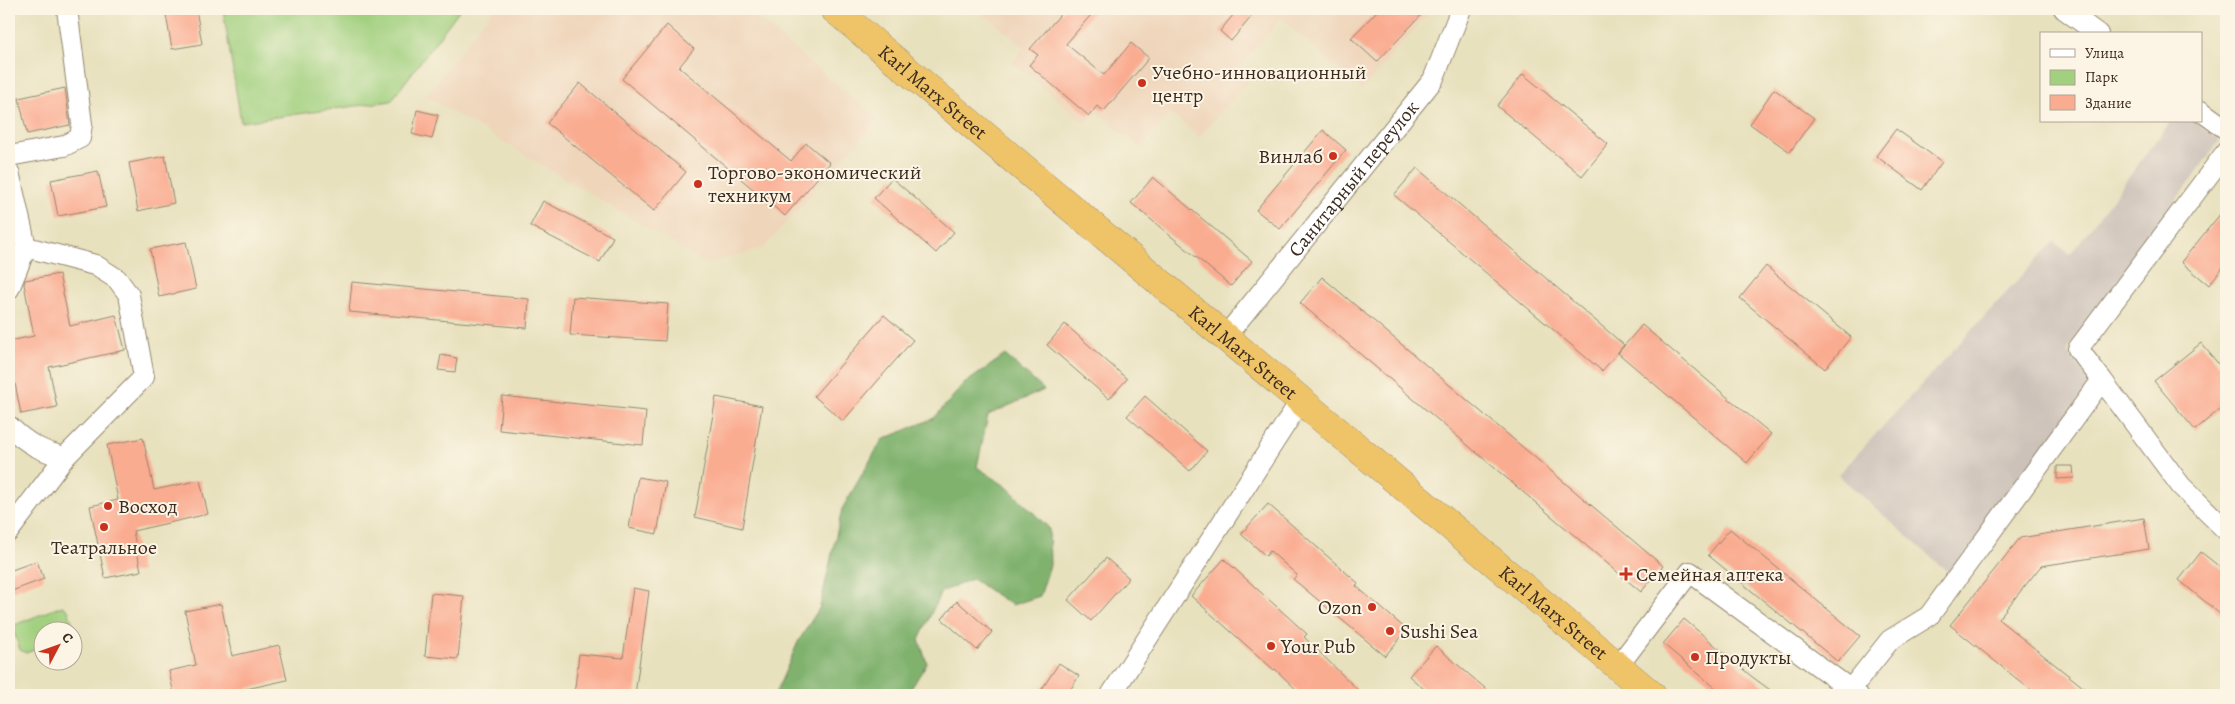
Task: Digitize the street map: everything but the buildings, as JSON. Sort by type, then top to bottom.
[{"type":"highway","name":"Karl Marx Street","points":[[834,9],[1652,695]]},
{"type":"street","points":[[9,156],[64,146],[80,138],[82,124],[67,9]]},
{"type":"street","name":"Санитарный переулок","points":[[1225,336],[1433,80],[1461,9]]},
{"type":"street","points":[[2064,9],[2095,32]]},
{"type":"street","points":[[2202,112],[2226,129]]},
{"type":"street","points":[[2226,152],[2078,349],[2181,486],[2226,530]]},
{"type":"street","points":[[9,172],[26,247],[9,289]]},
{"type":"street","points":[[9,531],[65,457],[144,377],[129,295],[117,280],[95,265],[26,247]]},
{"type":"street","points":[[1618,666],[1690,572],[1855,692],[1890,640],[1929,616],[2102,380]]},
{"type":"street","points":[[1111,695],[1301,400]]},
{"type":"street","points":[[9,426],[23,440],[46,453],[65,457]]},
{"type":"shaded area","name":"Торгово-экономический техникум","points":[[493,9],[746,9],[878,119],[764,248],[706,263],[426,96]]},
{"type":"shaded area","name":"Учебно-инновационный центр","points":[[978,9],[1432,9],[1362,90],[1281,18],[1240,66],[1251,77],[1199,137],[1171,113],[1141,148],[1097,112],[1086,123],[1012,62],[1024,47]]},
{"type":"shaded area","points":[[2170,122],[2195,122],[2220,140],[2067,351],[2092,384],[1950,574],[1838,475],[2054,241],[2070,255]]},
{"type":"green space","points":[[223,9],[460,9],[391,101],[241,122]]},
{"type":"green space","points":[[1005,355],[1044,390],[988,415],[977,467],[1007,487],[1049,528],[1050,565],[1040,596],[1012,605],[972,579],[941,592],[919,640],[927,663],[907,695],[775,695],[798,642],[820,607],[842,509],[882,440],[934,418],[964,384]]},
{"type":"green space","points":[[62,606],[68,610],[72,622],[32,622],[32,651],[26,653],[20,650],[12,626]]},
{"type":"place","name":"Учебно-инновационный центр","points":[[1142,83]]},
{"type":"place","name":"Винлаб","points":[[1333,156]]},
{"type":"place","name":"Торгово-экономический техникум","points":[[698,184]]},
{"type":"place","name":"Восход","points":[[108,506]]},
{"type":"place","name":"Театральное","points":[[104,527]]},
{"type":"place","name":"Семейная аптека","points":[[1626,574]]},
{"type":"place","name":"Ozon","points":[[1372,607]]},
{"type":"place","name":"Sushi Sea","points":[[1390,631]]},
{"type":"place","name":"Your Pub","points":[[1271,646]]},
{"type":"place","name":"Продукты","points":[[1695,657]]}]
